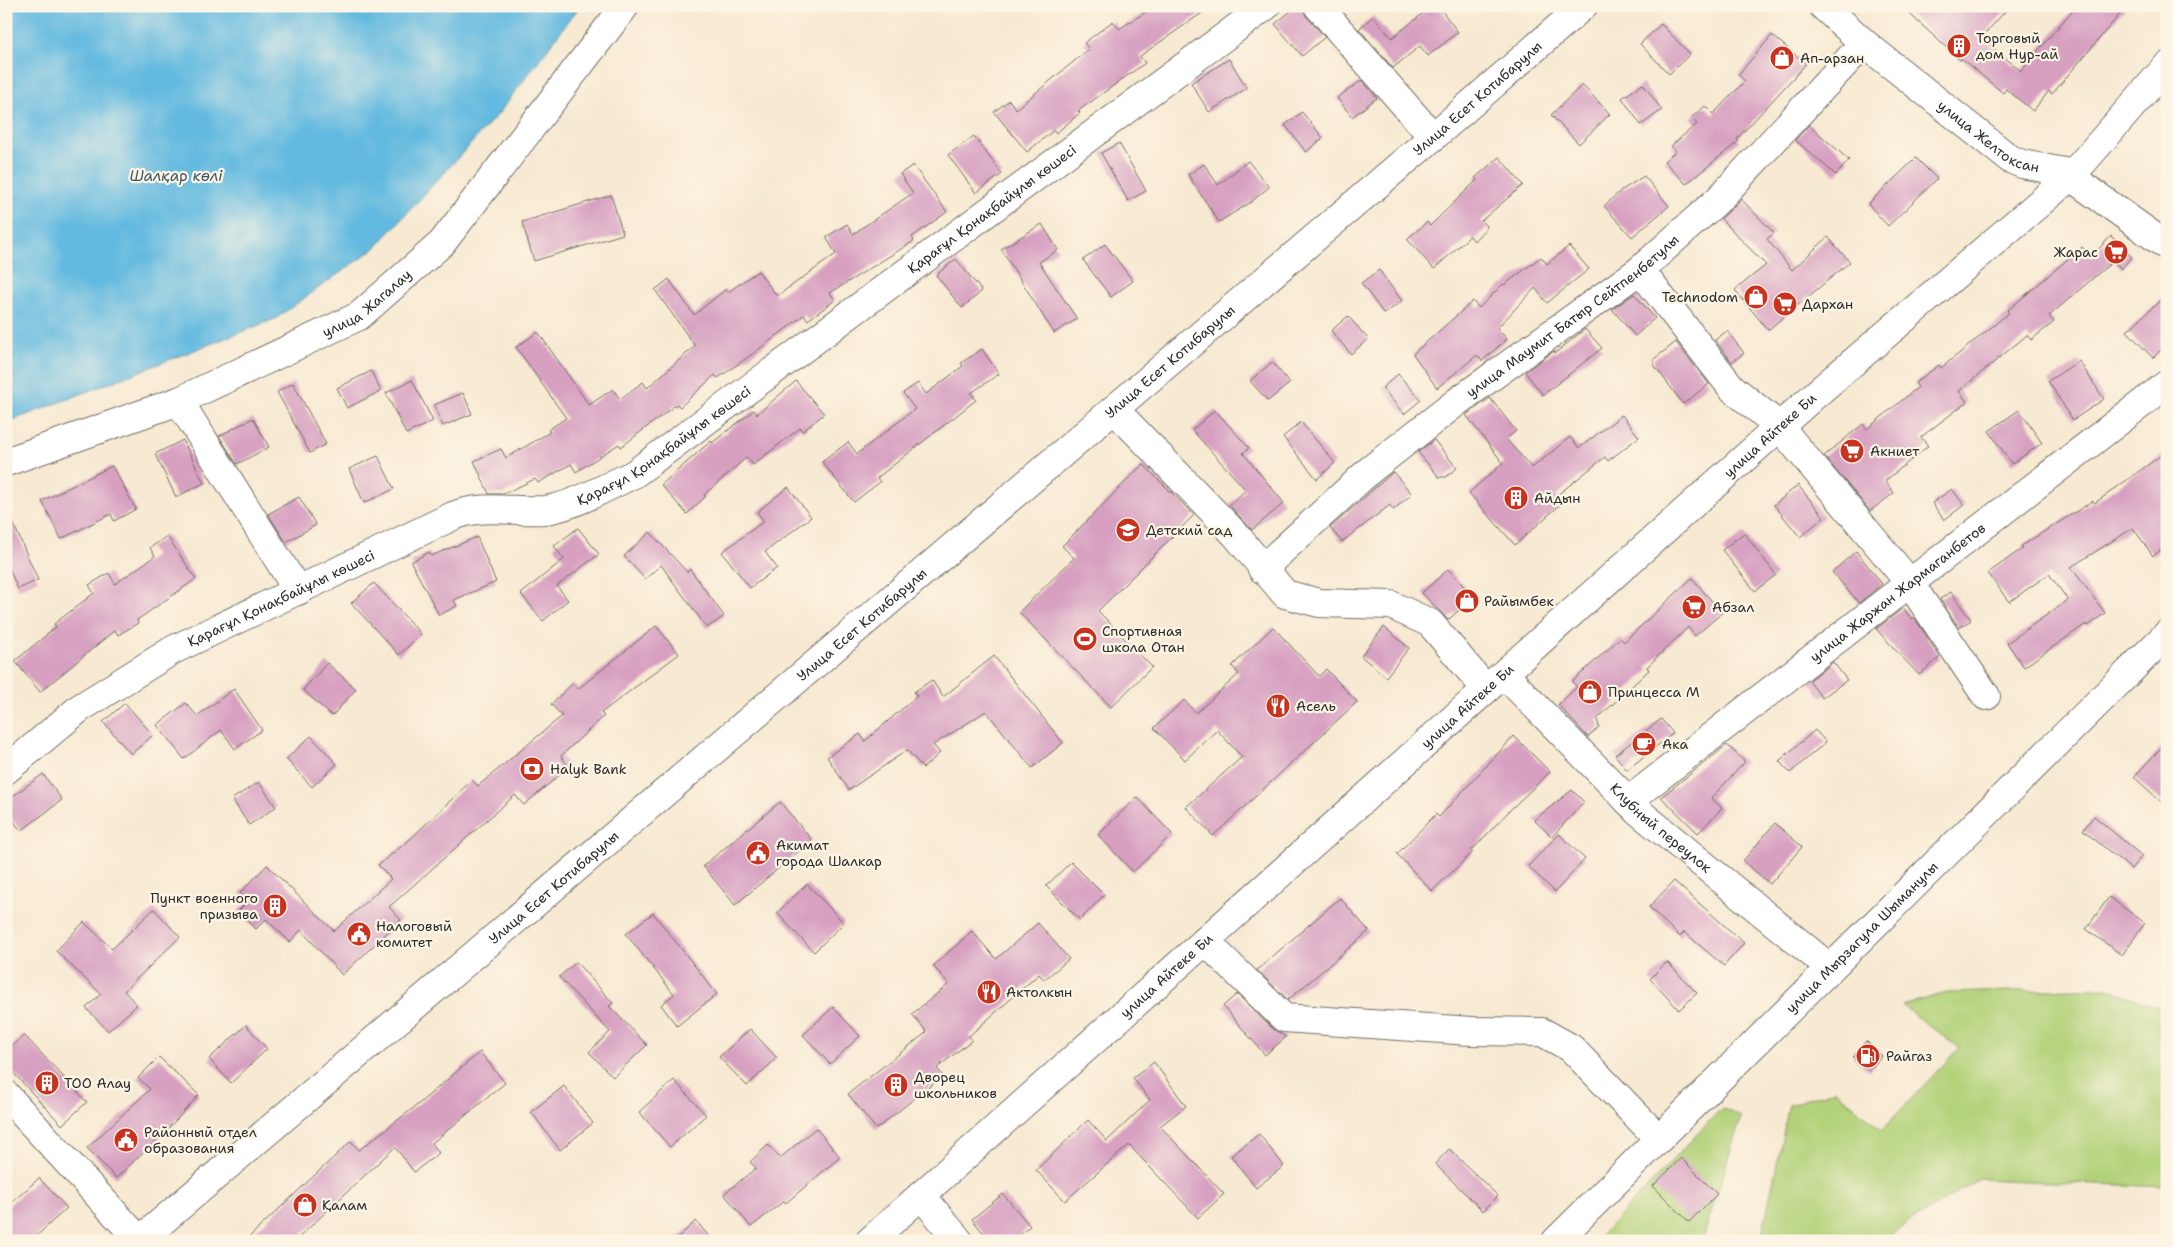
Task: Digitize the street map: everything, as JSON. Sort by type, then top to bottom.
[{"type":"street","name":"улица Жагалау","points":[[6,462],[179,401],[360,316],[435,250],[625,6]]},
{"type":"street","name":"Қарағұл Қонақбайұлы көшесі","points":[[6,770],[80,708],[173,650],[466,511],[483,509],[544,510],[559,507],[634,474],[1266,6]]},
{"type":"street","points":[[1318,6],[1433,137]]},
{"type":"street","name":"Улица Есет Котибарулы","points":[[139,1241],[1433,137],[1583,6]]},
{"type":"street","name":"улица Желтоксан","points":[[1823,6],[1864,42],[2010,159],[2022,164],[2056,170],[2071,176],[2167,246]]},
{"type":"street","name":"улица Маумит Батыр Сейтпенбетулы","points":[[1262,568],[1370,470],[1458,401],[1640,270],[1719,199],[1864,42]]},
{"type":"street","name":"улица Айтеке Би","points":[[870,1241],[1780,426],[2071,176],[2167,66]]},
{"type":"street","points":[[1640,270],[1732,388],[1780,426],[1909,582],[1986,696]]},
{"type":"street","name":"улица Жаржан Жармаганбетов","points":[[1628,801],[2167,384]]},
{"type":"street","points":[[179,401],[298,591]]},
{"type":"street","name":"Клубный переулок","points":[[1114,409],[1235,534],[1285,594],[1319,603],[1391,605],[1430,622],[1628,801],[1830,968]]},
{"type":"street","name":"улица Мырзагула Шыманулы","points":[[1556,1241],[2167,634]]},
{"type":"street","points":[[1205,941],[1284,1018],[1471,1031],[1542,1032],[1571,1048],[1659,1139]]},
{"type":"street","points":[[6,1095],[139,1241]]},
{"type":"street","points":[[921,1195],[960,1241]]},
{"type":"green space","points":[[2107,988],[2167,1011],[2167,1187],[1979,1179],[1879,1241],[1761,1241],[1789,1105],[1835,1090],[1882,1130],[1959,1048],[1902,1005],[1947,993]]},
{"type":"green space","points":[[1722,1108],[1741,1117],[1702,1241],[1596,1241]]},
{"type":"water","name":"Шалқар көлі","points":[[6,6],[580,6],[499,113],[375,248],[275,319],[6,423]]},
{"type":"building","points":[[1155,6],[1212,6],[1140,56],[1145,63],[1078,111],[1080,113],[1056,133],[1054,130],[1027,152],[994,112],[1009,100],[1016,109],[1089,49],[1084,43],[1113,21],[1119,29]]},
{"type":"building","points":[[1297,6],[1303,6],[1306,16],[1325,37],[1302,56],[1275,24]]},
{"type":"building","points":[[1432,6],[1438,6],[1458,32],[1428,56],[1420,46],[1393,68],[1359,29],[1373,16],[1392,38]]},
{"type":"building","points":[[1901,6],[2010,6],[1981,38],[2021,71],[2076,6],[2127,6],[2052,94],[2049,91],[2033,111],[2006,89],[2003,93],[1962,59],[1960,60]]},
{"type":"building","points":[[1661,24],[1690,54],[1669,74],[1640,44]]},
{"type":"building","points":[[1772,35],[1806,64],[1737,139],[1739,141],[1686,184],[1664,161],[1676,151],[1671,146],[1697,124],[1691,118],[1705,106],[1713,114],[1745,81],[1738,75]]},
{"type":"building","points":[[1229,59],[1247,88],[1209,112],[1191,83]]},
{"type":"building","points":[[1362,80],[1377,98],[1352,117],[1337,98]]},
{"type":"building","points":[[1643,84],[1662,110],[1641,125],[1622,98]]},
{"type":"building","points":[[1582,85],[1610,114],[1579,144],[1551,115]]},
{"type":"building","points":[[1302,112],[1323,138],[1306,152],[1285,125]]},
{"type":"building","points":[[1809,125],[1849,160],[1836,175],[1795,140]]},
{"type":"building","points":[[974,136],[1002,174],[976,193],[948,155]]},
{"type":"building","points":[[1119,143],[1146,191],[1128,201],[1101,153]]},
{"type":"building","points":[[1499,157],[1523,185],[1481,221],[1487,227],[1474,241],[1470,236],[1434,269],[1407,239],[1427,222],[1430,226],[1477,180],[1475,178]]},
{"type":"building","points":[[1916,158],[1937,179],[1888,226],[1868,204]]},
{"type":"building","points":[[1248,161],[1269,187],[1251,202],[1219,222],[1188,175],[1204,164],[1218,185]]},
{"type":"building","points":[[913,165],[947,212],[912,237],[914,241],[830,293],[835,300],[808,320],[804,315],[718,378],[715,375],[680,407],[677,404],[621,447],[619,444],[576,472],[571,464],[538,483],[535,479],[503,494],[489,494],[474,461],[501,449],[506,458],[550,432],[548,430],[566,418],[516,347],[538,332],[589,405],[613,389],[620,399],[643,382],[647,388],[695,346],[655,290],[669,279],[694,315],[726,289],[728,292],[758,271],[777,296],[836,254],[826,237],[847,224],[853,234],[913,193],[900,174]]},
{"type":"building","points":[[1644,176],[1669,206],[1632,237],[1604,206],[1622,190]]},
{"type":"building","points":[[611,195],[623,234],[534,261],[522,222]]},
{"type":"building","points":[[1741,199],[1774,233],[1767,239],[1792,270],[1828,237],[1850,262],[1768,330],[1735,290],[1766,265],[1721,219]]},
{"type":"building","points":[[1042,224],[1058,250],[1039,262],[1077,319],[1054,333],[1001,249]]},
{"type":"building","points":[[2111,236],[2132,257],[2121,269],[2113,261],[2049,316],[2054,322],[2031,340],[2027,335],[1959,391],[1967,402],[1921,437],[1928,446],[1885,481],[1894,493],[1870,511],[1824,456],[1863,424],[1867,429],[1918,387],[1915,383],[1939,365],[1941,368],[2009,313],[2007,311],[2082,247],[2091,257]]},
{"type":"building","points":[[1105,244],[1133,281],[1111,297],[1083,260]]},
{"type":"building","points":[[1569,246],[1589,269],[1547,303],[1535,288],[1497,328],[1507,339],[1482,361],[1477,355],[1437,388],[1413,354],[1473,301],[1479,308],[1503,284],[1541,257],[1547,264]]},
{"type":"building","points":[[956,259],[982,291],[962,308],[936,275]]},
{"type":"building","points":[[1379,270],[1402,301],[1384,314],[1361,283]]},
{"type":"building","points":[[1634,294],[1655,318],[1635,336],[1612,309]]},
{"type":"building","points":[[2167,294],[2167,344],[2153,358],[2127,331]]},
{"type":"building","points":[[1348,316],[1368,339],[1351,354],[1331,331]]},
{"type":"building","points":[[1585,329],[1602,348],[1543,395],[1525,372],[1554,351],[1555,353]]},
{"type":"building","points":[[1727,331],[1744,353],[1732,362],[1715,340]]},
{"type":"building","points":[[1676,342],[1709,384],[1683,404],[1654,365],[1654,359]]},
{"type":"building","points":[[982,349],[999,374],[971,393],[976,400],[877,478],[880,482],[854,502],[822,462],[848,442],[857,454],[915,409],[903,393],[918,383],[926,394],[963,366],[961,363]]},
{"type":"building","points":[[2079,361],[2104,399],[2073,420],[2048,381]]},
{"type":"building","points":[[1272,362],[1290,383],[1268,401],[1250,381]]},
{"type":"building","points":[[371,371],[381,391],[347,408],[337,388]]},
{"type":"building","points":[[1398,374],[1421,400],[1404,414],[1382,388]]},
{"type":"building","points":[[412,380],[433,421],[406,434],[386,393]]},
{"type":"building","points":[[796,381],[824,414],[803,431],[800,428],[753,465],[747,457],[704,495],[705,497],[687,514],[661,485],[711,441],[712,443],[754,410],[757,414]]},
{"type":"building","points":[[293,383],[326,444],[310,453],[277,392]]},
{"type":"building","points":[[463,393],[472,414],[443,426],[434,405]]},
{"type":"building","points":[[1490,398],[1516,431],[1506,439],[1532,468],[1570,437],[1579,448],[1622,415],[1639,437],[1608,461],[1605,457],[1556,496],[1562,503],[1515,545],[1469,493],[1503,463],[1466,415]]},
{"type":"building","points":[[1215,410],[1249,448],[1243,453],[1284,503],[1252,530],[1229,505],[1246,490],[1192,430]]},
{"type":"building","points":[[2019,410],[2042,443],[2012,464],[1989,431]]},
{"type":"building","points":[[253,418],[269,447],[237,464],[219,436]]},
{"type":"building","points":[[1301,422],[1335,463],[1317,479],[1283,437]]},
{"type":"building","points":[[183,440],[204,483],[176,497],[155,454]]},
{"type":"building","points":[[1434,440],[1457,468],[1446,477],[1439,477],[1418,452]]},
{"type":"building","points":[[2167,451],[2167,545],[2153,556],[2133,528],[2071,567],[2105,613],[2024,667],[2007,643],[2068,600],[2049,574],[2009,602],[1988,573],[2023,548],[2021,546],[2093,501],[2095,503]]},
{"type":"building","points":[[378,456],[394,489],[364,503],[349,469]]},
{"type":"building","points":[[1143,464],[1194,515],[1098,611],[1152,667],[1111,707],[1019,612],[1074,558],[1062,546]]},
{"type":"building","points":[[112,466],[136,509],[114,521],[111,514],[61,539],[42,501]]},
{"type":"building","points":[[1393,472],[1412,494],[1393,510],[1390,505],[1342,542],[1330,528]]},
{"type":"building","points":[[1798,485],[1824,517],[1800,537],[1774,505]]},
{"type":"building","points":[[788,487],[811,517],[765,552],[777,568],[750,588],[722,552],[764,521],[757,512]]},
{"type":"building","points":[[1952,489],[1964,505],[1944,520],[1932,503]]},
{"type":"building","points":[[299,497],[316,525],[286,542],[268,514]]},
{"type":"building","points":[[6,507],[38,580],[18,589],[6,562]]},
{"type":"building","points":[[578,528],[599,554],[557,586],[568,600],[543,621],[521,594],[564,559],[554,546]]},
{"type":"building","points":[[650,532],[687,572],[690,569],[724,616],[707,628],[661,565],[645,579],[624,556]]},
{"type":"building","points":[[1744,533],[1776,575],[1755,591],[1722,550]]},
{"type":"building","points":[[167,536],[196,579],[137,620],[138,623],[118,635],[115,630],[40,692],[15,661],[56,627],[54,624],[94,593],[89,585],[109,573],[115,584],[155,556],[150,548]]},
{"type":"building","points":[[477,537],[496,582],[454,600],[457,606],[439,615],[411,562],[429,552],[431,556]]},
{"type":"building","points":[[1856,551],[1882,584],[1859,603],[1832,572]]},
{"type":"building","points":[[1448,569],[1474,597],[1448,620],[1422,593]]},
{"type":"building","points":[[1692,578],[1722,613],[1695,636],[1688,627],[1647,667],[1649,670],[1597,719],[1599,727],[1588,737],[1558,705],[1577,687],[1572,682],[1620,638],[1624,642]]},
{"type":"building","points":[[374,583],[421,634],[399,655],[351,603]]},
{"type":"building","points":[[1951,592],[1971,620],[1959,628],[1940,599]]},
{"type":"building","points":[[1903,608],[1912,619],[1914,617],[1940,657],[1919,675],[1876,629]]},
{"type":"building","points":[[656,626],[679,654],[601,713],[604,716],[561,756],[569,767],[524,805],[515,795],[389,907],[401,920],[342,975],[301,930],[290,942],[266,919],[256,929],[238,911],[248,901],[240,893],[267,865],[334,931],[391,879],[378,865],[407,842],[472,780],[478,786],[562,716],[551,704],[573,683],[578,689]]},
{"type":"building","name":"Асель","points":[[1273,627],[1319,676],[1326,669],[1357,702],[1213,836],[1186,807],[1242,757],[1217,730],[1185,760],[1154,728],[1184,700],[1196,713],[1239,674],[1232,666]]},
{"type":"building","points":[[1384,627],[1409,648],[1386,677],[1361,656]]},
{"type":"building","points":[[994,656],[1063,743],[1032,768],[986,711],[933,745],[940,753],[923,768],[907,750],[849,790],[827,757],[860,734],[865,741],[917,696],[914,692],[932,680],[943,697]]},
{"type":"building","points":[[1833,662],[1847,680],[1822,698],[1809,681]]},
{"type":"building","points":[[327,663],[356,689],[332,716],[303,690]]},
{"type":"building","points":[[234,689],[262,730],[235,749],[221,730],[184,759],[157,725],[186,703],[197,716]]},
{"type":"building","points":[[125,703],[153,735],[131,754],[103,722]]},
{"type":"building","name":"Ака","points":[[1661,719],[1673,733],[1627,770],[1615,755]]},
{"type":"building","points":[[1815,730],[1826,742],[1790,773],[1779,761]]},
{"type":"building","points":[[311,736],[337,764],[312,787],[286,759]]},
{"type":"building","points":[[1514,736],[1550,772],[1512,808],[1471,851],[1473,852],[1432,891],[1397,854],[1436,814],[1439,817]]},
{"type":"building","points":[[2167,741],[2167,807],[2134,777]]},
{"type":"building","points":[[1727,745],[1745,762],[1711,798],[1722,808],[1698,833],[1661,797]]},
{"type":"building","points":[[43,774],[62,800],[21,831],[6,811],[6,801]]},
{"type":"building","points":[[259,782],[276,807],[249,825],[232,799]]},
{"type":"building","points":[[1572,790],[1584,802],[1552,837],[1534,820]]},
{"type":"building","points":[[1137,797],[1172,834],[1133,872],[1098,835]]},
{"type":"building","name":"Акимат города Шалкар","points":[[780,802],[812,840],[735,905],[703,866]]},
{"type":"building","points":[[2094,816],[2142,856],[2131,869],[2083,830]]},
{"type":"building","points":[[1775,823],[1802,847],[1770,884],[1743,861]]},
{"type":"building","points":[[1559,834],[1585,859],[1555,892],[1528,866]]},
{"type":"building","points":[[1071,862],[1104,895],[1080,920],[1046,886]]},
{"type":"building","points":[[1674,881],[1744,943],[1724,966],[1684,932],[1680,937],[1649,907]]},
{"type":"building","points":[[807,884],[844,923],[814,952],[777,913]]},
{"type":"building","points":[[2109,897],[2145,923],[2122,955],[2086,929]]},
{"type":"building","points":[[1340,898],[1369,931],[1288,1000],[1257,970]]},
{"type":"building","points":[[154,909],[180,937],[124,991],[137,1005],[108,1031],[86,1008],[101,994],[56,951],[84,922],[112,949]]},
{"type":"building","points":[[653,913],[717,994],[677,1026],[661,1005],[674,994],[626,934]]},
{"type":"building","points":[[1038,923],[1069,959],[1044,980],[1039,974],[969,1036],[972,1040],[937,1068],[943,1076],[876,1129],[848,1094],[927,1032],[912,1014],[949,984],[933,966],[972,931],[996,959]]},
{"type":"building","points":[[576,962],[613,1003],[609,1006],[647,1045],[613,1077],[589,1052],[610,1032],[559,977]]},
{"type":"building","points":[[1667,962],[1697,993],[1679,1010],[1650,979]]},
{"type":"building","points":[[1237,994],[1273,1029],[1286,1037],[1265,1055],[1223,1006]]},
{"type":"building","points":[[833,1007],[860,1036],[830,1064],[803,1035]]},
{"type":"building","points":[[246,1025],[267,1049],[231,1083],[209,1059]]},
{"type":"building","points":[[750,1029],[777,1058],[747,1086],[719,1057]]},
{"type":"building","name":"ТОО Алау","points":[[24,1035],[87,1102],[62,1125],[6,1065],[6,1051]]},
{"type":"building","name":"Райгаз","points":[[1866,1041],[1882,1056],[1869,1071],[1853,1057]]},
{"type":"building","points":[[480,1052],[505,1083],[432,1143],[439,1153],[414,1172],[395,1147],[295,1241],[245,1241],[351,1141],[359,1150],[416,1106]]},
{"type":"building","points":[[159,1057],[199,1095],[164,1133],[116,1178],[87,1148],[150,1089],[138,1078]]},
{"type":"building","points":[[1154,1062],[1186,1106],[1160,1126],[1224,1194],[1198,1218],[1129,1145],[1065,1201],[1036,1170],[1088,1120],[1107,1141],[1150,1100],[1133,1078]]},
{"type":"building","points":[[674,1080],[706,1115],[670,1147],[639,1112]]},
{"type":"building","points":[[564,1086],[593,1123],[560,1150],[531,1112]]},
{"type":"building","points":[[816,1128],[840,1157],[786,1203],[784,1201],[751,1227],[724,1194],[756,1168],[750,1162],[768,1145],[780,1158]]},
{"type":"building","points":[[1259,1134],[1284,1166],[1256,1188],[1231,1156]]},
{"type":"building","points":[[1449,1149],[1498,1196],[1483,1211],[1435,1164]]},
{"type":"building","points":[[1681,1158],[1717,1194],[1689,1222],[1653,1186]]},
{"type":"building","points":[[39,1178],[67,1208],[31,1241],[6,1241],[6,1208]]},
{"type":"building","points":[[1003,1194],[1030,1226],[1012,1241],[990,1241],[972,1219]]},
{"type":"building","points":[[696,1221],[713,1241],[674,1241]]},
{"type":"place","name":"Торговый дом Нур-ай","points":[[1959,46]]},
{"type":"place","name":"Ап-арзан","points":[[1782,58]]},
{"type":"place","name":"Жарас","points":[[2116,252]]},
{"type":"place","name":"Technodom","points":[[1756,297]]},
{"type":"place","name":"Дархан","points":[[1785,304]]},
{"type":"place","name":"Акниет","points":[[1852,451]]},
{"type":"place","name":"Айдын","points":[[1516,498]]},
{"type":"place","name":"Детский сад","points":[[1128,530]]},
{"type":"place","name":"Райымбек","points":[[1467,601]]},
{"type":"place","name":"Абзал","points":[[1694,607]]},
{"type":"place","name":"Спортивная школа Отан","points":[[1085,639]]},
{"type":"place","name":"Принцесса М","points":[[1590,692]]},
{"type":"place","name":"Асель","points":[[1278,706]]},
{"type":"place","name":"Ака","points":[[1644,744]]},
{"type":"place","name":"Halyk Bank","points":[[532,769]]},
{"type":"place","name":"Акимат города Шалкар","points":[[758,853]]},
{"type":"place","name":"Пункт военного призыва","points":[[275,906]]},
{"type":"place","name":"Налоговый комитет","points":[[359,934]]},
{"type":"place","name":"Актолкын","points":[[989,992]]},
{"type":"place","name":"Райгаз","points":[[1868,1056]]},
{"type":"place","name":"ТОО Алау","points":[[47,1083]]},
{"type":"place","name":"Дворец школьников","points":[[896,1085]]},
{"type":"place","name":"Районный отдел образования","points":[[126,1140]]},
{"type":"place","name":"Қалам","points":[[305,1205]]}]
